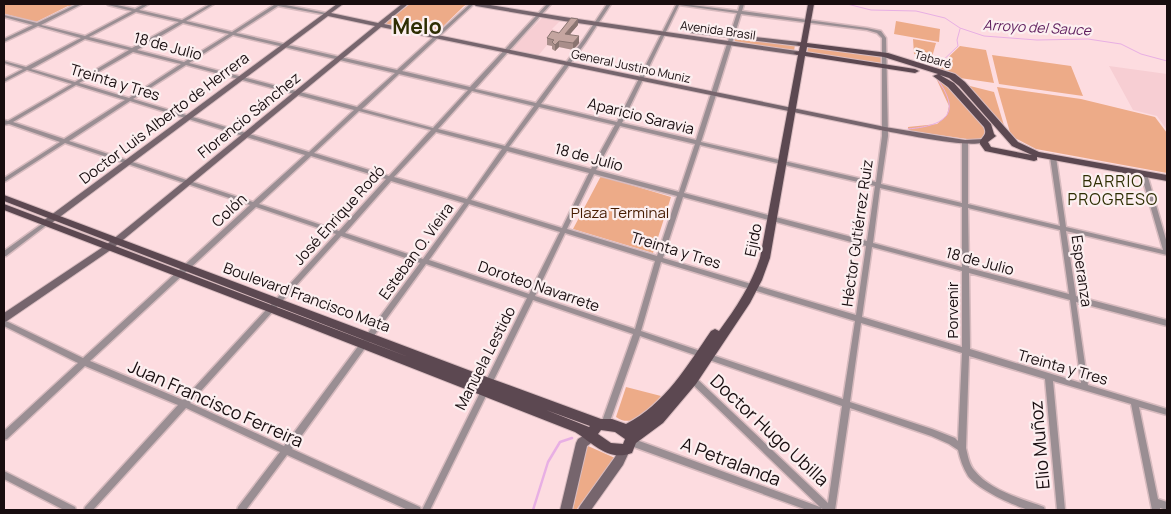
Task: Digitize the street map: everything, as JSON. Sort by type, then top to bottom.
[{"type":"main road","name":"Ejido","points":[[806,21],[807,4]]},
{"type":"main road","name":"Ejido","points":[[628,441],[654,424],[678,399],[690,377],[763,266],[780,162],[806,21],[811,4]]},
{"type":"main road","name":"Avenida Brasil","points":[[801,49],[885,55]]},
{"type":"main road","name":"Avenida Brasil","points":[[801,49],[886,67]]},
{"type":"main road","name":"Tabaré","points":[[885,55],[928,72],[956,78],[1008,138]]},
{"type":"main road","name":"Tabaré","points":[[886,67],[928,72]]},
{"type":"main road","name":"Tabaré","points":[[939,75],[951,85],[988,126],[990,132],[987,143]]},
{"type":"main road","points":[[987,143],[1000,136],[1008,138],[1025,149],[1053,159]]},
{"type":"main road","points":[[987,143],[1053,159],[1145,176],[1167,178]]},
{"type":"main road","points":[[1145,176],[1167,183]]},
{"type":"main road","name":"Boulevard Francisco Mata","points":[[4,198],[49,220]]},
{"type":"main road","name":"Boulevard Francisco Mata","points":[[4,207],[49,220],[276,305],[486,387],[579,428],[591,435],[599,444],[615,450],[628,441],[603,424],[486,387]]},
{"type":"main road","points":[[591,435],[594,428],[603,424]]},
{"type":"street","points":[[4,42],[80,4]]},
{"type":"street","name":"Aparicio Saravia","points":[[110,4],[1167,253]]},
{"type":"street","points":[[4,80],[147,4]]},
{"type":"street","points":[[5,123],[212,4]]},
{"type":"street","points":[[4,180],[277,4]]},
{"type":"street","name":"General Justino Muniz","points":[[277,4],[642,79],[885,133],[965,144],[987,143]]},
{"type":"street","name":"Doctor Luis Alberto de Herrera","points":[[4,254],[340,4]]},
{"type":"street","name":"Florencio Sánchez","points":[[4,318],[112,244],[406,4]]},
{"type":"street","name":"Avenida Brasil","points":[[474,4],[547,16],[801,49]]},
{"type":"street","name":"Colón","points":[[4,436],[474,4]]},
{"type":"street","name":"José Enrique Rodó","points":[[88,510],[186,405],[470,89],[549,4]]},
{"type":"street","name":"Esteban O. Vieira","points":[[241,510],[368,341],[538,104],[569,65],[609,4]]},
{"type":"street","points":[[678,4],[806,21]]},
{"type":"street","name":"Manuela Lestido","points":[[426,510],[593,171],[620,124],[678,4]]},
{"type":"street","points":[[603,424],[637,334],[659,259],[714,95],[742,4]]},
{"type":"street","name":"18 de Julio","points":[[4,16],[1167,323]]},
{"type":"street","name":"Héctor Gutiérrez Ruiz","points":[[806,21],[879,32],[884,38],[886,67],[885,133],[830,510]]},
{"type":"street","name":"Treinta y Tres","points":[[4,62],[1167,412]]},
{"type":"street","name":"Doroteo Navarrete","points":[[5,123],[705,355],[932,433],[952,441],[962,448]]},
{"type":"street","name":"Porvenir","points":[[962,448],[966,353],[965,144]]},
{"type":"street","name":"Esperanza","points":[[1053,159],[1085,388]]},
{"type":"street","points":[[1145,176],[1167,253]]},
{"type":"street","name":"Juan Francisco Ferreira","points":[[4,323],[84,362],[186,405],[417,510]]},
{"type":"street","name":"Doctor Hugo Ubilla","points":[[690,377],[830,510]]},
{"type":"street","name":"Elio Muñoz","points":[[1049,377],[1061,510]]},
{"type":"street","points":[[1134,402],[1156,506],[1167,506]]},
{"type":"street","points":[[566,510],[582,443],[591,435]]},
{"type":"street","points":[[584,510],[619,461],[628,441]]},
{"type":"street","name":"A Petralanda","points":[[628,441],[818,510]]},
{"type":"street","points":[[962,448],[963,462],[980,482],[1041,510]]},
{"type":"street","points":[[4,475],[72,510]]},
{"type":"shaded area","points":[[542,18],[560,21],[552,29],[558,31],[553,38],[579,43],[574,50],[547,45],[538,56],[510,50]]},
{"type":"shaded area","points":[[1109,66],[1167,74],[1167,130],[1157,116],[1133,110]]},
{"type":"green space","points":[[4,4],[77,4],[68,6],[36,22],[5,14]]},
{"type":"green space","points":[[410,4],[468,4],[434,35],[384,24]]},
{"type":"green space","points":[[896,21],[940,29],[939,42],[894,34]]},
{"type":"green space","points":[[736,38],[795,45],[794,51],[734,42]]},
{"type":"green space","points":[[913,39],[936,43],[932,57],[914,54]]},
{"type":"green space","points":[[960,46],[986,50],[994,83],[960,78],[935,70]]},
{"type":"green space","points":[[808,47],[881,56],[881,63],[807,53]]},
{"type":"green space","points":[[992,55],[1071,66],[1083,96],[999,84]]},
{"type":"green space","points":[[936,78],[944,80],[984,124],[986,130],[984,138],[974,140],[908,129],[908,127],[937,124],[947,115],[949,106]]},
{"type":"green space","points":[[966,85],[994,92],[1006,132]]},
{"type":"green space","points":[[997,87],[1081,99],[1155,117],[1167,133],[1167,173],[1036,149],[1011,136]]},
{"type":"green space","name":"Plaza Terminal","points":[[601,176],[671,197],[653,253],[573,229]]},
{"type":"green space","points":[[626,387],[661,396],[641,416],[629,421],[623,420],[616,417]]},
{"type":"green space","points":[[588,446],[615,458],[576,510],[573,510],[585,450]]},
{"type":"building","points":[[571,18],[578,19],[565,34],[579,36],[573,43],[559,41],[555,45],[552,42],[554,40],[547,38],[552,31],[559,33]]},
{"type":"waterway","name":"Arroyo del Sauce","points":[[847,4],[871,10],[916,11],[945,18],[960,28],[984,36],[1037,40],[1088,39],[1121,44],[1141,54],[1167,61]]},
{"type":"waterway","points":[[935,68],[958,46],[957,40],[960,29]]},
{"type":"waterway","points":[[908,129],[932,125],[945,118],[948,112],[947,96],[934,72]]},
{"type":"waterway","points":[[533,510],[548,462],[560,442],[572,438]]},
{"type":"district","name":"Melo","points":[[417,26]]},
{"type":"district","name":"BARRIO PROGRESO","points":[[1113,190]]}]
